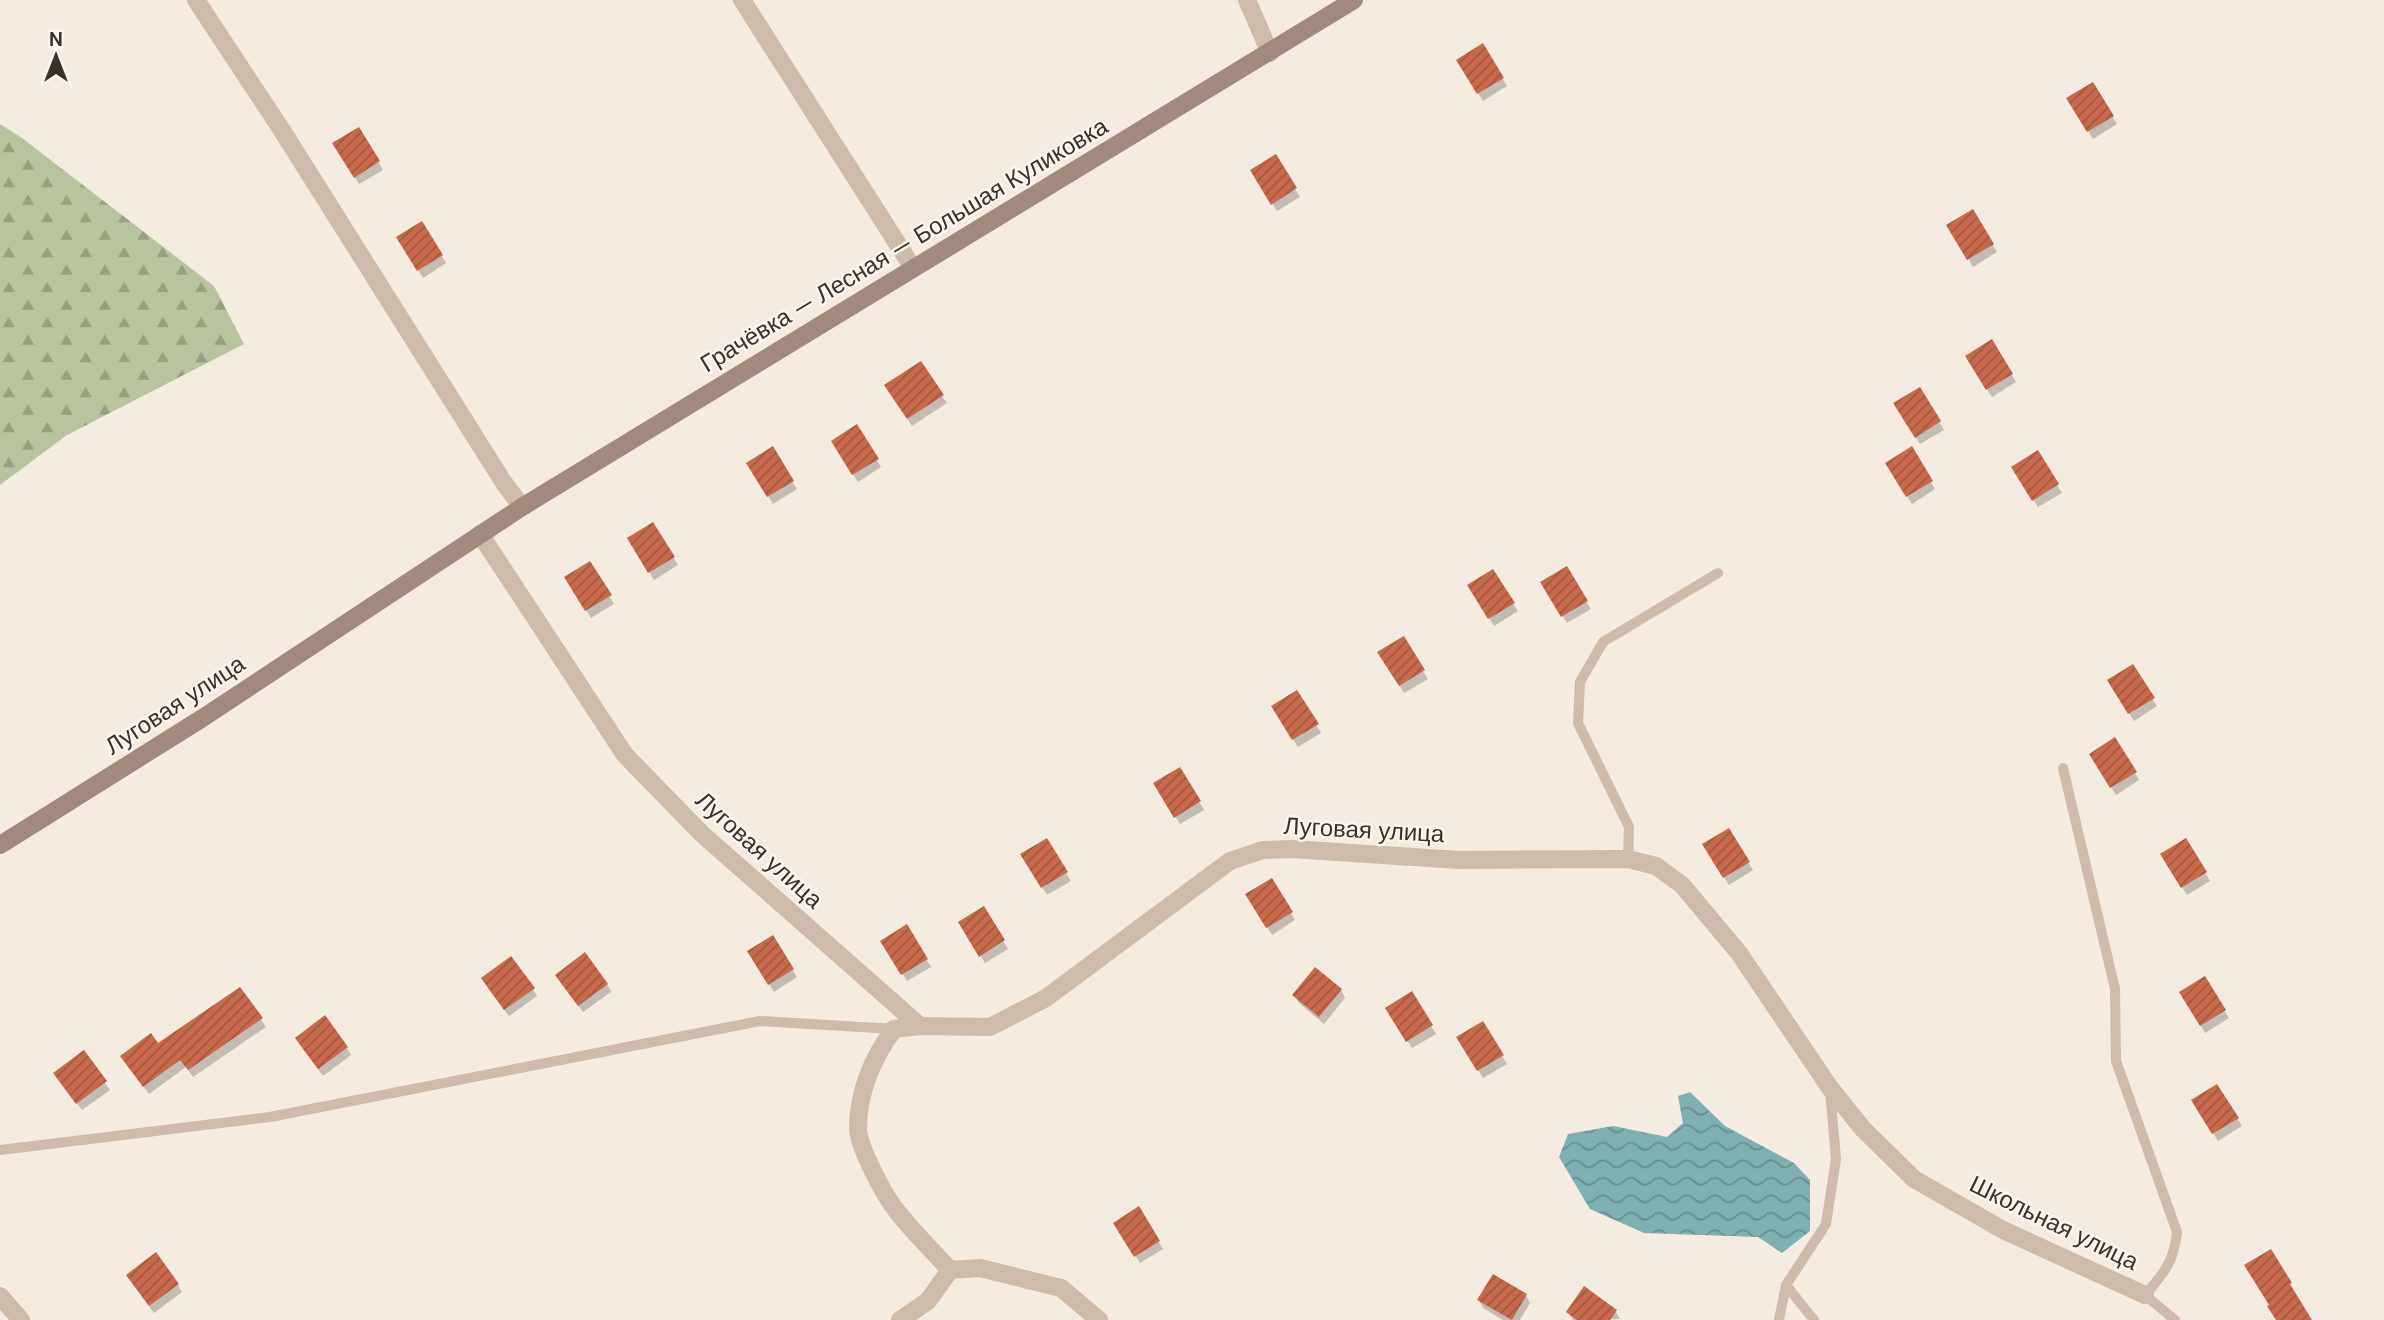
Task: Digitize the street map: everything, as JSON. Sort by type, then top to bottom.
[{"type":"street","points":[[196,0],[283,132],[504,483],[522,507]]},
{"type":"street","points":[[742,0],[913,268]]},
{"type":"street","points":[[1247,0],[1270,52]]},
{"type":"street","name":"Грачёвка — Лесная — Большая Куликовка","points":[[480,534],[1354,0]]},
{"type":"street","name":"Луговая улица","points":[[0,845],[201,719],[480,534],[625,755],[702,834],[920,1026],[990,1027],[1024,1010],[1046,998],[1230,861],[1263,850],[1292,849],[1459,860],[1628,859]]},
{"type":"street","name":"Школьная улица","points":[[1628,859],[1656,866],[1682,885],[1738,954],[1830,1088],[1863,1129],[1914,1179],[2003,1230],[2145,1295]]},
{"type":"street","points":[[920,1026],[894,1030],[879,1049],[864,1085],[858,1130],[874,1174],[895,1210],[950,1270]]},
{"type":"street","points":[[950,1270],[980,1268],[1061,1288],[1099,1320]]},
{"type":"street","points":[[900,1320],[928,1301],[950,1270]]},
{"type":"street","points":[[0,1296],[21,1320]]},
{"type":"lane","points":[[1628,859],[1629,827],[1578,723],[1580,682],[1603,642],[1718,573]]},
{"type":"lane","name":"Школьная улица","points":[[2063,768],[2115,989],[2116,1061],[2177,1232],[2175,1252],[2167,1269],[2145,1295]]},
{"type":"lane","points":[[0,1150],[270,1116],[760,1021],[894,1030]]},
{"type":"lane","points":[[1779,1320],[1786,1285],[1826,1224],[1836,1159],[1830,1088]]},
{"type":"lane","points":[[1786,1285],[1814,1320]]},
{"type":"lane","points":[[2145,1295],[2175,1320]]},
{"type":"green space","points":[[0,124],[22,138],[214,286],[244,344],[67,435],[0,485]]},
{"type":"water","points":[[1690,1092],[1725,1126],[1794,1163],[1810,1180],[1810,1231],[1782,1253],[1758,1237],[1644,1233],[1590,1209],[1559,1157],[1568,1134],[1613,1126],[1667,1137],[1683,1123],[1678,1096]]},
{"type":"building","points":[[1483,43],[1504,78],[1477,94],[1456,60]]},
{"type":"building","points":[[2093,82],[2114,116],[2087,132],[2066,98]]},
{"type":"building","points":[[359,127],[380,161],[354,178],[332,143]]},
{"type":"building","points":[[1276,154],[1297,188],[1271,205],[1250,170]]},
{"type":"building","points":[[1973,209],[1994,244],[1967,260],[1946,225]]},
{"type":"building","points":[[422,221],[443,255],[417,271],[396,237]]},
{"type":"building","points":[[1992,339],[2013,374],[1986,390],[1965,356]]},
{"type":"building","points":[[921,361],[944,395],[907,419],[884,385]]},
{"type":"building","points":[[1920,387],[1941,421],[1915,438],[1893,403]]},
{"type":"building","points":[[857,424],[879,459],[852,475],[831,441]]},
{"type":"building","points":[[773,446],[794,481],[767,497],[746,463]]},
{"type":"building","points":[[1912,446],[1933,481],[1906,497],[1885,463]]},
{"type":"building","points":[[2038,450],[2059,484],[2032,501],[2011,467]]},
{"type":"building","points":[[653,522],[675,557],[648,573],[627,538]]},
{"type":"building","points":[[590,561],[612,595],[585,611],[564,577]]},
{"type":"building","points":[[1567,566],[1588,601],[1561,617],[1540,582]]},
{"type":"building","points":[[1493,569],[1515,603],[1488,619],[1467,585]]},
{"type":"building","points":[[1404,636],[1425,670],[1399,686],[1377,652]]},
{"type":"building","points":[[2133,664],[2155,698],[2128,714],[2107,680]]},
{"type":"building","points":[[1297,690],[1319,724],[1292,740],[1271,706]]},
{"type":"building","points":[[2115,737],[2137,772],[2110,788],[2089,754]]},
{"type":"building","points":[[1180,767],[1201,801],[1174,818],[1153,783]]},
{"type":"building","points":[[1729,828],[1750,862],[1723,878],[1702,844]]},
{"type":"building","points":[[1047,838],[1068,872],[1041,888],[1020,854]]},
{"type":"building","points":[[2186,838],[2207,872],[2181,888],[2160,854]]},
{"type":"building","points":[[1272,878],[1293,912],[1266,928],[1245,894]]},
{"type":"building","points":[[984,906],[1005,940],[979,957],[958,922]]},
{"type":"building","points":[[907,924],[928,959],[901,975],[880,941]]},
{"type":"building","points":[[773,935],[794,969],[768,985],[747,951]]},
{"type":"building","points":[[585,952],[608,984],[578,1006],[555,975]]},
{"type":"building","points":[[511,956],[535,988],[504,1010],[481,978]]},
{"type":"building","points":[[1315,967],[1342,989],[1319,1017],[1292,995]]},
{"type":"building","points":[[2205,976],[2226,1010],[2200,1026],[2179,992]]},
{"type":"building","points":[[240,987],[263,1018],[188,1070],[180,1060],[143,1087],[120,1056],[151,1033],[158,1043]]},
{"type":"building","points":[[1412,991],[1433,1025],[1406,1042],[1385,1008]]},
{"type":"building","points":[[325,1015],[348,1047],[318,1069],[295,1038]]},
{"type":"building","points":[[1483,1021],[1504,1055],[1477,1071],[1456,1037]]},
{"type":"building","points":[[84,1050],[107,1081],[76,1104],[53,1073]]},
{"type":"building","points":[[2217,1084],[2239,1118],[2212,1134],[2191,1100]]},
{"type":"building","points":[[1139,1206],[1160,1241],[1134,1257],[1113,1223]]},
{"type":"building","points":[[2271,1249],[2312,1320],[2276,1320],[2267,1306],[2269,1305],[2244,1265]]},
{"type":"building","points":[[156,1252],[179,1284],[149,1306],[126,1275]]},
{"type":"building","points":[[1493,1274],[1527,1294],[1512,1320],[1477,1300]]},
{"type":"building","points":[[1584,1286],[1617,1310],[1610,1320],[1577,1320],[1566,1312]]}]
